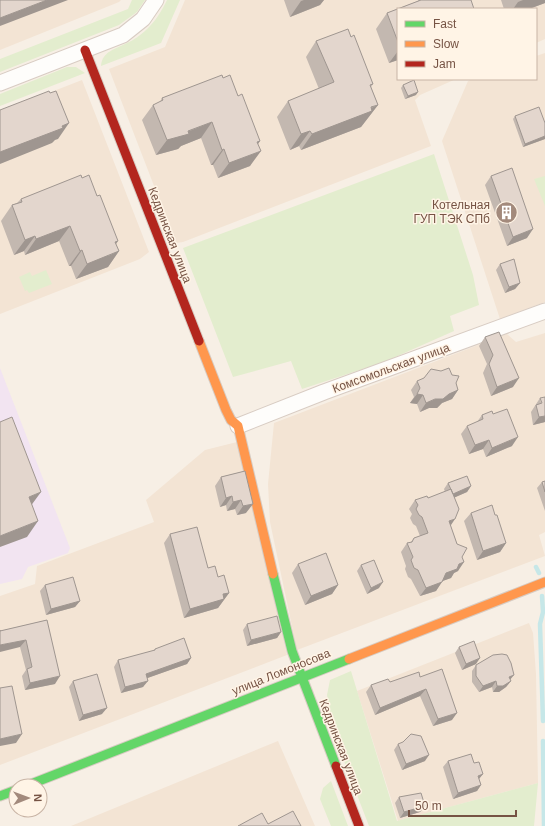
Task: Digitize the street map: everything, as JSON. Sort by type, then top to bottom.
[{"type":"street","points":[[0,83],[123,35],[146,16],[156,0]]},
{"type":"street","name":"Кедринская улица","points":[[85,50],[226,410],[231,420],[238,426],[292,651],[359,826]]},
{"type":"street","name":"Комсомольская улица","points":[[238,426],[324,392],[545,311]]},
{"type":"street","name":"улица Ломоносова","points":[[46,778],[545,582]]},
{"type":"shaded area","points":[[0,0],[121,0],[0,50]]},
{"type":"shaded area","points":[[185,0],[545,0],[545,39],[537,43],[537,8],[397,8],[397,80],[454,80],[420,95],[415,100],[431,146],[183,242],[176,243],[109,69],[165,47]]},
{"type":"shaded area","points":[[545,53],[545,302],[500,319],[442,141],[468,81],[537,80],[537,56]]},
{"type":"shaded area","points":[[82,80],[149,252],[140,259],[0,314],[0,112]]},
{"type":"shaded area","points":[[545,333],[545,532],[539,535],[545,556],[297,650],[270,522],[268,484],[274,423],[507,334],[516,342]]},
{"type":"shaded area","points":[[0,368],[70,548],[68,553],[28,567],[22,579],[0,584]]},
{"type":"shaded area","points":[[237,442],[287,655],[0,765],[0,596],[35,584],[37,566],[154,522],[146,500],[205,450]]},
{"type":"shaded area","points":[[529,623],[533,633],[536,674],[538,783],[398,821],[357,691]]},
{"type":"shaded area","points":[[278,741],[315,826],[71,826]]},
{"type":"green space","points":[[132,0],[145,0],[137,12],[119,25],[0,72],[0,59],[128,9]]},
{"type":"green space","points":[[167,0],[180,0],[161,43],[101,66],[104,57],[110,51],[130,42],[149,28],[158,17]]},
{"type":"green space","points":[[67,67],[76,67],[85,73],[0,106],[0,94]]},
{"type":"green space","points":[[434,154],[473,275],[479,305],[450,316],[454,331],[384,362],[302,389],[291,361],[233,377],[183,248]]},
{"type":"green space","points":[[545,176],[545,206],[534,179]]},
{"type":"green space","points":[[46,270],[52,284],[29,293],[27,290],[25,291],[19,277],[30,272],[32,276]]},
{"type":"green space","points":[[351,671],[397,821],[538,783],[534,826],[369,826],[324,709],[329,707],[327,695],[330,680]]},
{"type":"green space","points":[[331,781],[348,826],[331,826],[320,799],[323,788]]},
{"type":"building","points":[[0,0],[47,0],[0,18]]},
{"type":"building","points":[[421,0],[471,0],[474,8],[400,8]]},
{"type":"building","points":[[397,9],[397,39],[387,13]]},
{"type":"building","points":[[348,29],[351,37],[354,35],[373,84],[370,85],[378,105],[371,107],[372,111],[312,134],[310,131],[301,134],[288,101],[334,82],[316,41]]},
{"type":"building","points":[[222,75],[223,78],[230,75],[238,96],[242,94],[260,141],[257,142],[261,151],[229,163],[224,149],[222,150],[212,122],[188,131],[189,134],[167,140],[153,105],[163,100],[162,98]]},
{"type":"building","points":[[414,80],[418,92],[408,96],[403,85]]},
{"type":"building","points":[[49,91],[50,93],[56,91],[69,123],[62,126],[63,128],[0,152],[0,110]]},
{"type":"building","points":[[539,107],[545,123],[545,136],[525,144],[515,116]]},
{"type":"building","points":[[512,168],[533,229],[513,237],[491,176]]},
{"type":"building","points":[[81,175],[82,178],[89,175],[97,196],[100,195],[118,241],[115,242],[119,251],[87,264],[70,226],[36,239],[35,236],[25,240],[12,205],[22,202],[21,199]]},
{"type":"building","points":[[514,259],[520,283],[509,287],[500,264]]},
{"type":"building","points":[[499,332],[519,378],[497,387],[489,364],[493,355],[485,337]]},
{"type":"building","points":[[449,368],[452,375],[459,376],[456,383],[458,390],[449,394],[443,399],[435,399],[426,403],[423,395],[417,394],[420,388],[417,381],[424,378],[431,369],[441,371]]},
{"type":"building","points":[[545,397],[545,416],[539,417],[536,405],[542,403],[540,398]]},
{"type":"building","points":[[507,409],[518,437],[492,448],[489,440],[475,445],[467,426],[483,419],[482,415],[492,411],[493,414]]},
{"type":"building","points":[[12,417],[41,492],[29,497],[38,521],[0,536],[0,422]]},
{"type":"building","points":[[245,471],[253,504],[243,506],[241,500],[233,502],[232,496],[226,498],[221,477]]},
{"type":"building","points":[[467,476],[471,486],[453,494],[448,483]]},
{"type":"building","points":[[545,481],[545,492],[542,482]]},
{"type":"building","points":[[451,489],[459,509],[455,519],[449,521],[457,544],[467,548],[462,557],[464,562],[459,564],[457,569],[446,573],[442,582],[426,588],[418,570],[414,568],[411,560],[413,557],[407,543],[412,542],[414,538],[428,533],[422,517],[416,509],[418,505],[415,500],[427,496],[428,498]]},
{"type":"building","points":[[492,505],[495,515],[497,515],[506,543],[483,551],[471,513]]},
{"type":"building","points":[[197,527],[208,568],[215,566],[218,577],[224,575],[229,593],[223,594],[224,599],[190,609],[170,534]]},
{"type":"building","points":[[326,553],[338,585],[311,596],[298,564]]},
{"type":"building","points":[[374,560],[383,582],[371,588],[361,565]]},
{"type":"building","points":[[73,577],[80,601],[51,609],[45,585]]},
{"type":"building","points":[[277,616],[281,632],[251,640],[247,624]]},
{"type":"building","points":[[47,620],[60,676],[30,683],[27,669],[32,667],[26,640],[0,645],[0,631]]},
{"type":"building","points":[[184,638],[191,658],[146,674],[148,681],[125,687],[118,660],[155,650]]},
{"type":"building","points":[[474,641],[480,658],[466,664],[459,647]]},
{"type":"building","points":[[493,655],[507,655],[511,663],[514,675],[509,677],[511,681],[503,686],[497,686],[496,681],[483,686],[476,676],[476,665]]},
{"type":"building","points":[[442,669],[457,713],[438,719],[426,689],[380,708],[371,685],[388,679],[390,682],[419,672],[420,677]]},
{"type":"building","points":[[97,674],[107,708],[83,715],[73,681]]},
{"type":"building","points":[[12,686],[22,734],[0,739],[0,688]]},
{"type":"building","points":[[411,734],[421,736],[429,755],[406,764],[398,744],[403,742]]},
{"type":"building","points":[[471,754],[474,763],[479,762],[483,774],[478,776],[481,785],[458,793],[448,761]]},
{"type":"building","points":[[421,793],[425,806],[404,812],[399,797]]},
{"type":"building","points":[[293,811],[301,826],[238,826],[262,813],[268,824]]},
{"type":"waterway","points":[[536,567],[539,573]]},
{"type":"waterway","points":[[542,596],[543,612],[540,624],[543,721]]},
{"type":"waterway","points":[[543,741],[544,826]]},
{"type":"traffic: fast","points":[[273,574],[292,651],[336,766]]},
{"type":"traffic: fast","points":[[46,778],[349,659]]},
{"type":"traffic: fast","points":[[0,796],[8,793]]},
{"type":"traffic: slow","points":[[199,341],[226,410],[231,420],[238,426],[273,574]]},
{"type":"traffic: slow","points":[[349,659],[545,582]]},
{"type":"traffic: jam","points":[[85,50],[199,341]]},
{"type":"traffic: jam","points":[[336,766],[359,826]]},
{"type":"place","name":"Котельная ГУП ТЭК СПб","points":[[506,212]]}]
